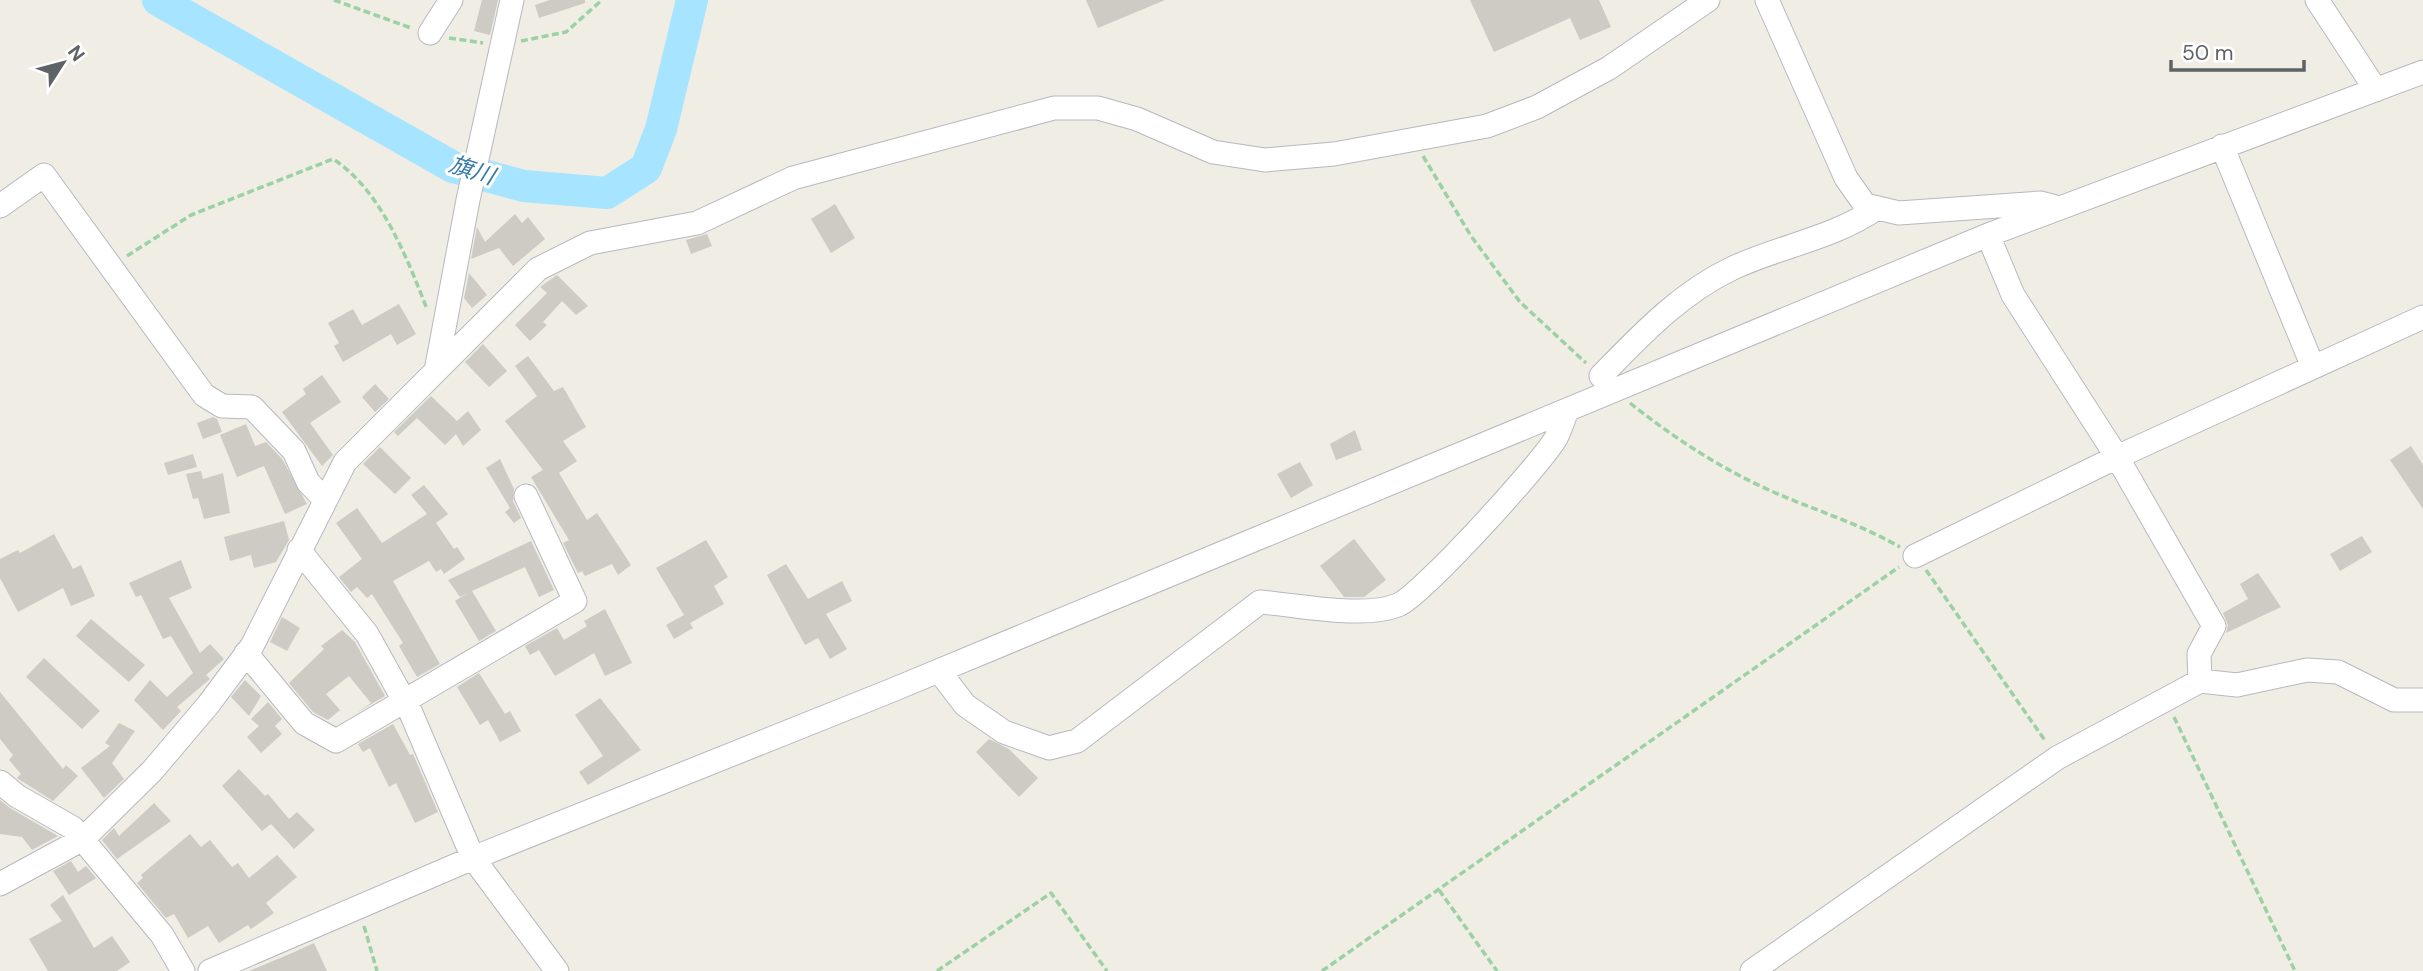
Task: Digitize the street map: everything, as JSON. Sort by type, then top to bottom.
[{"type":"street","points":[[430,33],[451,0]]},
{"type":"street","points":[[436,371],[468,201],[512,0]]},
{"type":"street","points":[[0,884],[83,839],[152,771],[246,653],[345,462],[538,269],[590,243],[696,223],[793,178],[1054,108],[1098,108],[1137,119],[1213,152],[1265,160],[1334,153],[1487,126],[1537,107],[1609,68],[1709,0]]},
{"type":"street","points":[[1767,0],[1846,178],[1864,205],[1899,213],[2040,203],[2057,208]]},
{"type":"street","points":[[2317,0],[2375,90]]},
{"type":"street","points":[[210,971],[473,858],[939,671],[1566,413],[1608,384],[2057,208],[2423,72]]},
{"type":"street","points":[[2222,146],[2313,367]]},
{"type":"street","points":[[0,206],[44,175],[205,394],[222,406],[253,407],[294,451],[308,482],[325,500]]},
{"type":"street","points":[[1608,384],[1650,326],[1693,289],[1735,267],[1847,226],[1877,208]]},
{"type":"street","points":[[1988,235],[2013,295],[2117,457],[2214,626],[2199,654],[2200,681]]},
{"type":"street","points":[[1915,556],[2117,457],[2423,317]]},
{"type":"street","points":[[939,671],[965,705],[1004,732],[1049,748],[1077,741],[1260,602],[1374,611],[1400,605],[1426,586],[1539,458],[1555,439],[1566,413]]},
{"type":"street","points":[[246,653],[304,723],[336,741],[575,601],[526,496]]},
{"type":"street","points":[[299,550],[367,634],[405,702],[473,858],[557,971]]},
{"type":"street","points":[[1752,971],[2057,758],[2200,681],[2237,685],[2307,670],[2338,672],[2394,700],[2423,700]]},
{"type":"street","points":[[0,782],[17,796],[73,828],[162,935],[183,971]]},
{"type":"path","points":[[334,0],[392,24],[460,41],[503,45],[566,32],[602,0]]},
{"type":"path","points":[[1413,139],[1471,236],[1520,302],[1608,384],[1675,440],[1754,483],[1880,535],[1915,556],[2057,758]]},
{"type":"path","points":[[111,267],[191,215],[333,159],[351,171],[402,244],[441,345]]},
{"type":"path","points":[[1322,971],[1915,556]]},
{"type":"path","points":[[2166,700],[2295,971]]},
{"type":"path","points":[[1439,890],[1497,971]]},
{"type":"path","points":[[937,971],[1051,893],[1107,971]]},
{"type":"path","points":[[359,907],[377,971]]},
{"type":"building","points":[[482,0],[498,0],[490,35],[474,31]]},
{"type":"building","points":[[550,0],[585,0],[585,3],[539,18],[535,5]]},
{"type":"building","points":[[1086,0],[1165,0],[1098,28]]},
{"type":"building","points":[[1470,0],[1599,0],[1611,27],[1580,40],[1570,18],[1494,52]]},
{"type":"building","points":[[835,204],[855,238],[831,253],[811,219]]},
{"type":"building","points":[[515,214],[522,223],[528,217],[545,239],[513,266],[499,248],[471,259],[477,227],[485,242]]},
{"type":"building","points":[[707,234],[712,246],[691,254],[686,240]]},
{"type":"building","points":[[469,273],[487,295],[472,308],[464,298]]},
{"type":"building","points":[[557,275],[588,306],[576,315],[562,301],[543,322],[547,325],[530,341],[515,325],[547,293],[540,287]]},
{"type":"building","points":[[399,304],[416,334],[397,345],[391,334],[343,362],[334,346],[339,343],[328,323],[353,309],[362,325]]},
{"type":"building","points":[[483,344],[507,371],[489,387],[465,362]]},
{"type":"building","points":[[528,356],[554,391],[563,387],[586,427],[563,441],[577,461],[559,473],[587,520],[597,513],[631,565],[618,575],[612,564],[585,576],[582,571],[578,573],[563,543],[569,540],[531,477],[543,470],[505,421],[537,396],[515,366]]},
{"type":"building","points":[[322,375],[341,402],[310,423],[333,455],[322,466],[282,412],[306,394],[303,389]]},
{"type":"building","points":[[375,384],[389,399],[375,412],[362,397]]},
{"type":"building","points":[[431,396],[457,421],[468,411],[481,430],[463,446],[456,434],[445,445],[417,418],[398,436],[394,432]]},
{"type":"building","points":[[213,417],[217,419],[222,432],[203,439],[197,423]]},
{"type":"building","points":[[246,424],[255,446],[266,442],[282,459],[307,504],[285,514],[264,466],[237,477],[220,435]]},
{"type":"building","points":[[1355,430],[1362,450],[1336,460],[1330,444]]},
{"type":"building","points":[[2411,446],[2423,465],[2423,509],[2390,460]]},
{"type":"building","points":[[380,447],[411,478],[395,494],[363,464]]},
{"type":"building","points":[[193,454],[197,467],[168,475],[164,463]]},
{"type":"building","points":[[500,459],[514,489],[513,501],[521,518],[514,523],[505,512],[510,508],[486,468]]},
{"type":"building","points":[[1300,462],[1313,485],[1291,498],[1277,474]]},
{"type":"building","points":[[201,471],[203,479],[223,473],[230,513],[204,519],[198,498],[193,499],[186,474]]},
{"type":"building","points":[[424,485],[448,514],[436,523],[454,549],[457,547],[465,559],[444,574],[441,569],[436,572],[429,561],[393,581],[440,664],[417,677],[399,646],[403,643],[372,594],[367,598],[357,587],[351,592],[339,577],[362,559],[336,523],[357,508],[382,543],[427,514],[411,495]]},
{"type":"building","points":[[284,521],[289,540],[276,562],[254,568],[251,555],[230,561],[224,537]]},
{"type":"building","points":[[54,534],[73,569],[81,565],[95,596],[71,606],[63,588],[18,612],[0,578],[0,559],[18,550],[20,553]]},
{"type":"building","points":[[2362,536],[2372,552],[2340,571],[2330,554]]},
{"type":"building","points":[[1354,539],[1386,580],[1364,597],[1344,597],[1320,566]]},
{"type":"building","points":[[706,540],[728,577],[714,586],[724,604],[690,623],[693,628],[674,639],[666,625],[684,615],[656,568]]},
{"type":"building","points":[[531,541],[554,590],[539,597],[525,567],[472,591],[496,631],[479,641],[455,601],[468,593],[460,597],[448,580]]},
{"type":"building","points":[[181,560],[192,588],[169,598],[200,653],[210,644],[224,659],[206,675],[210,679],[177,707],[181,711],[163,730],[134,700],[150,680],[167,697],[193,673],[171,636],[163,639],[141,595],[136,597],[129,583]]},
{"type":"building","points":[[786,564],[808,599],[842,581],[852,601],[826,614],[847,649],[830,659],[818,638],[805,645],[767,575]]},
{"type":"building","points":[[2258,573],[2281,607],[2226,633],[2228,625],[2223,613],[2248,599],[2240,584]]},
{"type":"building","points":[[605,609],[632,663],[605,676],[594,653],[555,676],[539,650],[530,655],[525,646],[557,628],[564,640],[587,626],[584,621]]},
{"type":"building","points":[[282,617],[300,628],[287,651],[270,642]]},
{"type":"building","points":[[91,619],[145,665],[129,682],[76,636]]},
{"type":"building","points":[[342,630],[355,642],[385,696],[356,713],[371,703],[349,676],[326,694],[340,710],[328,720],[313,712],[289,683],[324,649],[321,646]]},
{"type":"building","points":[[44,658],[100,711],[82,729],[26,677]]},
{"type":"building","points":[[479,673],[505,714],[510,711],[521,731],[500,742],[488,720],[480,725],[457,687]]},
{"type":"building","points":[[245,680],[261,696],[249,716],[231,697]]},
{"type":"building","points":[[0,692],[63,769],[66,765],[78,776],[53,801],[17,778],[21,774],[9,760],[13,755],[0,739]]},
{"type":"building","points":[[600,698],[641,750],[588,785],[579,772],[603,756],[575,715]]},
{"type":"building","points":[[268,702],[282,719],[275,726],[282,734],[261,753],[247,737],[259,726],[251,719]]},
{"type":"building","points":[[119,723],[135,731],[112,763],[124,779],[104,798],[81,768],[110,746],[105,743]]},
{"type":"building","points":[[393,724],[410,755],[413,754],[438,812],[415,823],[396,783],[389,787],[370,748],[363,752],[358,744]]},
{"type":"building","points":[[989,739],[1009,749],[1038,778],[1019,797],[976,752]]},
{"type":"building","points":[[239,769],[265,796],[268,794],[289,819],[297,812],[315,830],[294,849],[271,824],[262,831],[222,786]]},
{"type":"building","points":[[0,800],[58,836],[32,850],[22,837],[0,834]]},
{"type":"building","points":[[154,803],[171,821],[117,859],[102,840],[114,828],[119,836]]},
{"type":"building","points":[[190,834],[201,847],[210,840],[232,867],[238,863],[249,878],[277,855],[297,877],[266,903],[274,913],[251,929],[248,925],[219,943],[208,926],[188,938],[174,914],[166,918],[137,883],[143,878],[141,875]]},
{"type":"building","points":[[71,861],[78,872],[86,866],[96,878],[69,895],[53,871]]},
{"type":"building","points":[[63,895],[94,948],[112,936],[130,962],[117,971],[48,971],[29,939],[62,921],[50,905]]},
{"type":"building","points":[[314,943],[327,971],[249,971],[292,953]]},
{"type":"waterway","name":"旗川","points":[[158,0],[453,167],[524,186],[607,193],[646,168],[661,129],[692,0]]}]
